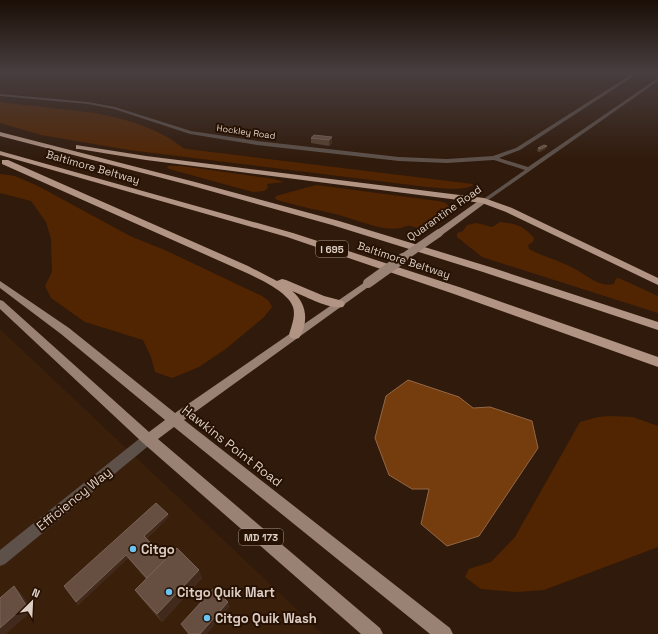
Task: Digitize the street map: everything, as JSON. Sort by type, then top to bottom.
[{"type":"highway","points":[[0,133],[126,155],[484,201],[509,210],[658,282]]},
{"type":"highway","name":"Baltimore Beltway","points":[[0,133],[382,237],[484,268],[658,326]]},
{"type":"highway","name":"Baltimore Beltway","points":[[0,153],[290,235],[458,291],[658,362]]},
{"type":"highway","points":[[0,160],[258,275],[290,294],[299,306],[299,317],[294,336]]},
{"type":"highway","points":[[258,275],[284,283],[320,299],[340,304]]},
{"type":"main road","name":"Quarantine Road","points":[[148,439],[484,201]]},
{"type":"main road","name":"Hawkins Point Road","points":[[0,284],[65,331],[174,420],[444,634]]},
{"type":"main road","name":"MD 173","points":[[0,303],[148,439],[374,634]]},
{"type":"street","name":"Hockley Road","points":[[60,102],[125,110],[190,132],[257,143],[414,160],[447,161],[494,158],[505,155],[522,147],[592,102]]},
{"type":"street","name":"Quarantine Road","points":[[484,201],[625,102]]},
{"type":"street","name":"Hockley Road","points":[[494,158],[528,169]]},
{"type":"street","name":"Efficiency Way","points":[[0,558],[148,439]]},
{"type":"shaded area","points":[[0,102],[95,113],[118,118],[142,125],[187,149],[473,184],[467,188],[456,189],[427,187],[129,150],[41,135],[0,123]]},
{"type":"shaded area","points":[[168,166],[182,166],[274,179],[284,182],[267,184],[268,188],[264,191],[253,192],[169,169],[167,168]]},
{"type":"shaded area","points":[[0,174],[15,176],[38,186],[130,236],[167,251],[262,296],[269,301],[272,307],[264,317],[227,348],[199,367],[172,378],[155,372],[151,357],[143,340],[85,322],[51,298],[45,286],[52,272],[51,239],[46,222],[31,201],[0,193]]},
{"type":"shaded area","points":[[316,185],[438,201],[446,203],[451,209],[446,216],[435,225],[426,229],[405,226],[402,228],[393,229],[368,224],[275,199],[276,196]]},
{"type":"shaded area","points":[[500,222],[519,226],[530,234],[534,238],[533,242],[528,245],[529,249],[568,265],[592,280],[608,285],[614,284],[616,278],[621,279],[658,296],[658,313],[482,257],[457,237],[457,233],[463,231],[467,225],[476,223],[492,227]]},
{"type":"shaded area","points":[[0,329],[285,598],[322,634],[0,634]]},
{"type":"shaded area","points":[[408,380],[459,397],[473,408],[490,407],[532,421],[538,448],[479,536],[447,546],[421,524],[429,489],[412,489],[389,475],[375,438],[386,396]]},
{"type":"shaded area","points":[[598,417],[633,417],[658,426],[658,547],[544,590],[516,592],[481,589],[465,577],[469,569],[491,562],[515,537],[580,422]]},
{"type":"building","points":[[314,135],[332,137],[329,140],[311,138]]},
{"type":"building","points":[[544,145],[547,146],[541,149],[538,148]]},
{"type":"building","name":"Citgo","points":[[156,503],[168,514],[144,536],[166,559],[147,578],[126,555],[76,602],[64,586]]},
{"type":"building","name":"Citgo Quik Mart","points":[[177,548],[199,570],[157,614],[135,590]]},
{"type":"building","points":[[14,586],[26,605],[0,628],[0,598]]},
{"type":"building","name":"Citgo Quik Wash","points":[[214,588],[228,602],[200,634],[189,634],[181,624]]},
{"type":"place","name":"Citgo","points":[[133,549]]},
{"type":"place","name":"Citgo Quik Mart","points":[[169,592]]},
{"type":"place","name":"Citgo Quik Wash","points":[[207,618]]}]
